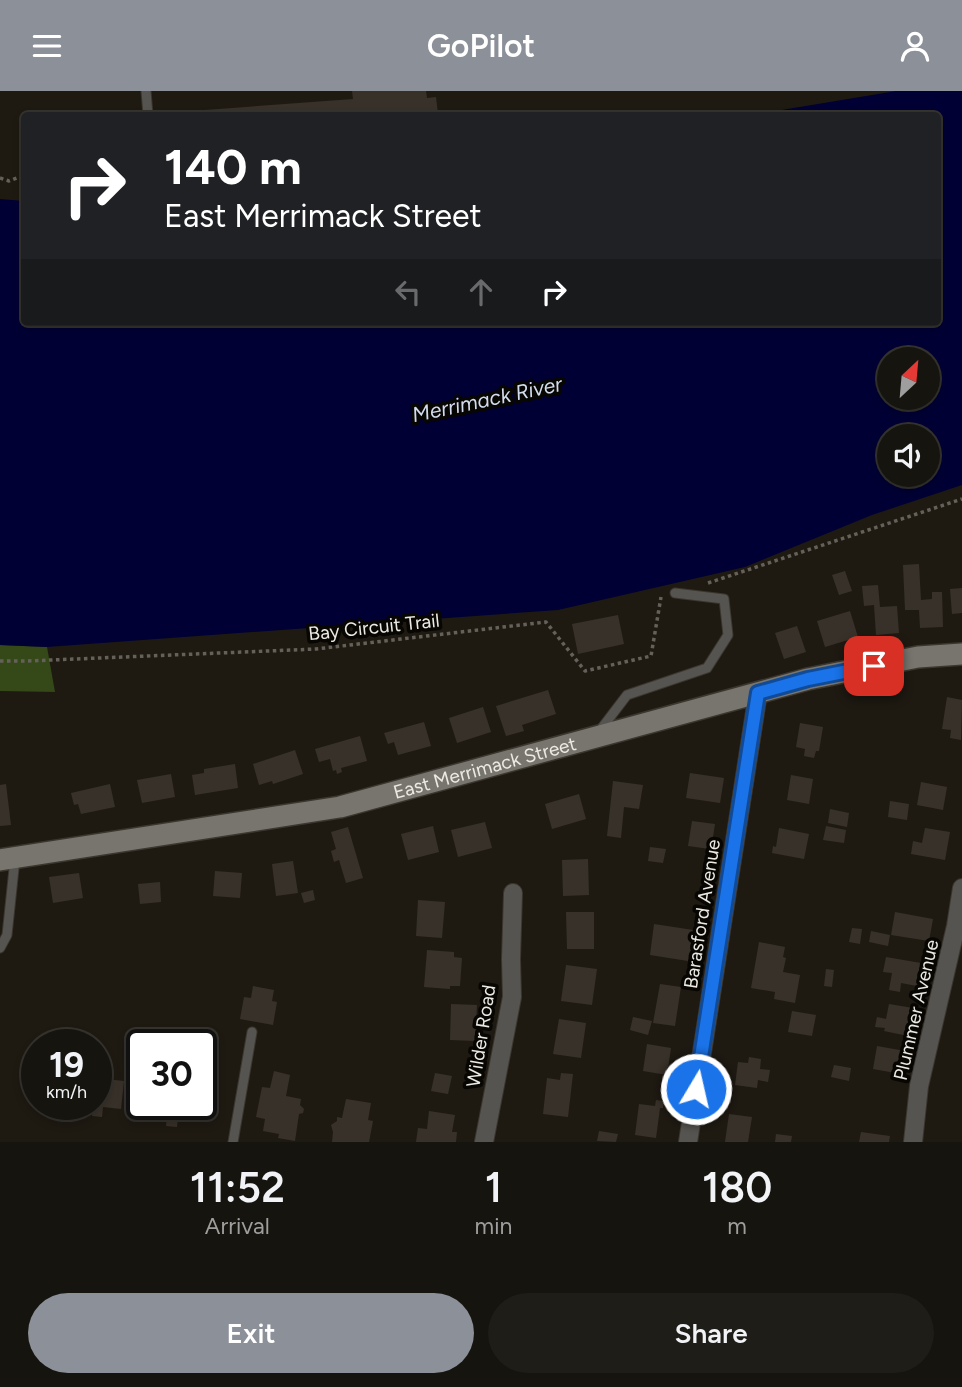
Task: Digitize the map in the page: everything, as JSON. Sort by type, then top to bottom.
[{"type":"street","name":"East Merrimack Street","points":[[8,858],[340,807],[808,679],[918,657],[962,653]]},
{"type":"street","name":"Barasford Avenue","points":[[688,1142],[758,693]]},
{"type":"street","name":"Plummer Avenue","points":[[913,1142],[919,1086],[956,926],[962,888]]},
{"type":"street","name":"Wilder Road","points":[[484,1142],[513,997],[513,893]]},
{"type":"lane","points":[[146,91],[148,112]]},
{"type":"lane","points":[[595,737],[627,695],[707,668],[728,635],[724,599],[675,593]]},
{"type":"lane","points":[[0,948],[8,935],[8,858]]},
{"type":"lane","points":[[233,1142],[252,1032]]},
{"type":"path","points":[[0,178],[9,181],[21,176]]},
{"type":"path","points":[[675,593],[962,499]]},
{"type":"path","name":"Bay Circuit Trail","points":[[0,661],[316,649],[546,622],[585,671],[651,656],[661,596],[675,593]]},
{"type":"green space","points":[[0,645],[47,647],[55,692],[0,691]]},
{"type":"water","name":"Merrimack River","points":[[896,91],[962,91],[962,485],[872,515],[745,567],[558,610],[47,647],[0,645],[0,199],[21,201],[21,326],[941,326],[941,112],[770,112]]},
{"type":"building","points":[[352,91],[426,91],[427,98],[436,97],[438,112],[191,112],[191,111],[353,99]]},
{"type":"building","points":[[919,564],[921,600],[932,599],[932,592],[942,592],[943,627],[920,628],[919,610],[905,610],[903,565]]},
{"type":"building","points":[[845,571],[852,591],[839,595],[832,575]]},
{"type":"building","points":[[878,585],[880,607],[897,606],[899,633],[876,635],[874,605],[864,606],[862,586]]},
{"type":"building","points":[[962,588],[962,613],[952,614],[950,589]]},
{"type":"building","points":[[850,611],[858,637],[825,647],[817,621]]},
{"type":"building","points":[[618,615],[624,644],[578,654],[572,624]]},
{"type":"building","points":[[797,626],[806,652],[784,659],[775,633]]},
{"type":"building","points":[[548,690],[556,714],[522,725],[524,731],[506,736],[496,706]]},
{"type":"building","points":[[947,697],[962,700],[961,740],[950,738],[951,730],[942,729]]},
{"type":"building","points":[[483,707],[491,732],[457,743],[449,718]]},
{"type":"building","points":[[424,722],[431,746],[398,755],[394,742],[388,744],[384,733]]},
{"type":"building","points":[[800,723],[823,727],[819,751],[816,751],[814,758],[804,756],[805,749],[796,747]]},
{"type":"building","points":[[360,736],[367,761],[341,768],[342,772],[337,774],[336,770],[333,771],[330,759],[319,762],[315,749]]},
{"type":"building","points":[[295,750],[303,774],[273,784],[272,781],[259,785],[253,764]]},
{"type":"building","points":[[235,764],[238,788],[195,795],[192,775],[204,773],[204,769]]},
{"type":"building","points":[[690,773],[724,778],[720,803],[686,798]]},
{"type":"building","points":[[171,774],[175,797],[142,803],[137,780]]},
{"type":"building","points":[[791,775],[813,779],[809,804],[787,800]]},
{"type":"building","points":[[613,781],[643,785],[639,809],[624,807],[621,838],[607,836]]},
{"type":"building","points":[[921,782],[947,787],[943,810],[917,805]]},
{"type":"building","points":[[6,784],[11,825],[0,826],[0,785]]},
{"type":"building","points":[[110,784],[115,807],[81,814],[78,804],[74,805],[71,793]]},
{"type":"building","points":[[579,794],[586,819],[552,829],[545,804]]},
{"type":"building","points":[[890,801],[909,804],[907,820],[888,817]]},
{"type":"building","points":[[830,809],[849,813],[847,827],[828,823]]},
{"type":"building","points":[[692,821],[715,824],[712,843],[717,843],[717,850],[688,846]]},
{"type":"building","points":[[485,822],[492,848],[458,857],[451,830]]},
{"type":"building","points":[[433,826],[439,852],[408,860],[401,834]]},
{"type":"building","points":[[826,826],[846,830],[844,843],[823,840]]},
{"type":"building","points":[[348,827],[363,878],[346,883],[339,860],[334,862],[331,851],[336,849],[331,832]]},
{"type":"building","points":[[779,828],[809,834],[804,859],[772,853],[773,846],[776,847]]},
{"type":"building","points":[[925,828],[950,832],[945,860],[911,854],[913,841],[922,843]]},
{"type":"building","points":[[650,847],[666,849],[663,863],[648,861]]},
{"type":"building","points":[[588,859],[589,895],[563,896],[562,860]]},
{"type":"building","points":[[293,861],[298,893],[276,896],[272,864]]},
{"type":"building","points":[[215,871],[242,873],[240,898],[213,896]]},
{"type":"building","points":[[79,873],[83,898],[53,903],[49,877]]},
{"type":"building","points":[[160,882],[161,902],[140,904],[138,884]]},
{"type":"building","points":[[313,890],[315,900],[304,903],[301,893]]},
{"type":"building","points":[[418,900],[445,902],[442,938],[416,936]]},
{"type":"building","points":[[566,912],[594,912],[594,949],[567,949]]},
{"type":"building","points":[[895,912],[933,919],[929,941],[891,935]]},
{"type":"building","points":[[654,924],[700,931],[697,952],[690,951],[688,961],[650,955]]},
{"type":"building","points":[[852,928],[862,929],[860,944],[849,942]]},
{"type":"building","points":[[871,931],[890,935],[888,946],[869,942]]},
{"type":"building","points":[[759,942],[785,947],[783,972],[800,975],[795,1003],[774,999],[775,992],[751,988]]},
{"type":"building","points":[[427,950],[454,952],[454,957],[462,958],[460,986],[450,986],[450,989],[424,987]]},
{"type":"building","points":[[886,957],[921,963],[917,986],[901,983],[900,992],[889,990],[892,973],[883,972]]},
{"type":"building","points":[[566,965],[597,969],[592,1005],[561,1001]]},
{"type":"building","points":[[826,969],[834,970],[832,987],[824,986]]},
{"type":"building","points":[[660,984],[681,987],[675,1026],[653,1023]]},
{"type":"building","points":[[253,986],[274,990],[272,1001],[277,1002],[273,1025],[240,1019],[244,997],[251,998]]},
{"type":"building","points":[[451,1004],[477,1005],[475,1041],[450,1040]]},
{"type":"building","points":[[889,1004],[913,1008],[908,1036],[875,1027],[877,1017],[886,1019]]},
{"type":"building","points":[[792,1011],[816,1015],[812,1036],[788,1032]]},
{"type":"building","points":[[633,1017],[652,1021],[648,1035],[630,1030]]},
{"type":"building","points":[[559,1019],[586,1023],[581,1058],[553,1054]]},
{"type":"building","points":[[647,1044],[671,1048],[667,1075],[643,1071]]},
{"type":"building","points":[[877,1046],[905,1051],[901,1074],[873,1069]]},
{"type":"building","points":[[749,1057],[761,1059],[760,1069],[770,1070],[768,1082],[758,1080],[757,1088],[735,1085],[738,1062],[748,1063]]},
{"type":"building","points":[[834,1065],[851,1068],[849,1081],[831,1077]]},
{"type":"building","points":[[274,1071],[290,1075],[286,1096],[301,1099],[300,1105],[304,1109],[303,1113],[299,1114],[295,1141],[278,1138],[279,1134],[263,1131],[265,1119],[256,1117],[262,1087],[270,1088]]},
{"type":"building","points":[[435,1073],[452,1076],[448,1094],[431,1091]]},
{"type":"building","points":[[561,1073],[573,1074],[568,1117],[543,1114],[547,1078],[560,1080]]},
{"type":"building","points":[[112,1080],[124,1081],[121,1109],[112,1108]]},
{"type":"building","points":[[346,1099],[371,1103],[368,1120],[373,1121],[369,1142],[332,1142],[331,1125],[337,1121],[337,1117],[342,1118]]},
{"type":"building","points":[[656,1100],[664,1101],[663,1108],[660,1108],[656,1138],[635,1135],[639,1104],[655,1106]]},
{"type":"building","points":[[429,1111],[455,1115],[452,1132],[457,1132],[456,1142],[416,1142],[418,1128],[427,1129]]},
{"type":"building","points":[[729,1114],[752,1117],[748,1142],[725,1142]]},
{"type":"building","points":[[167,1120],[178,1120],[177,1127],[166,1126]]},
{"type":"building","points":[[599,1131],[618,1134],[616,1142],[597,1141]]},
{"type":"building","points":[[861,1132],[890,1136],[889,1142],[859,1142]]},
{"type":"building","points":[[776,1134],[792,1136],[791,1142],[775,1142]]},
{"type":"route","points":[[696,1089],[758,693],[808,679],[874,666]]}]
